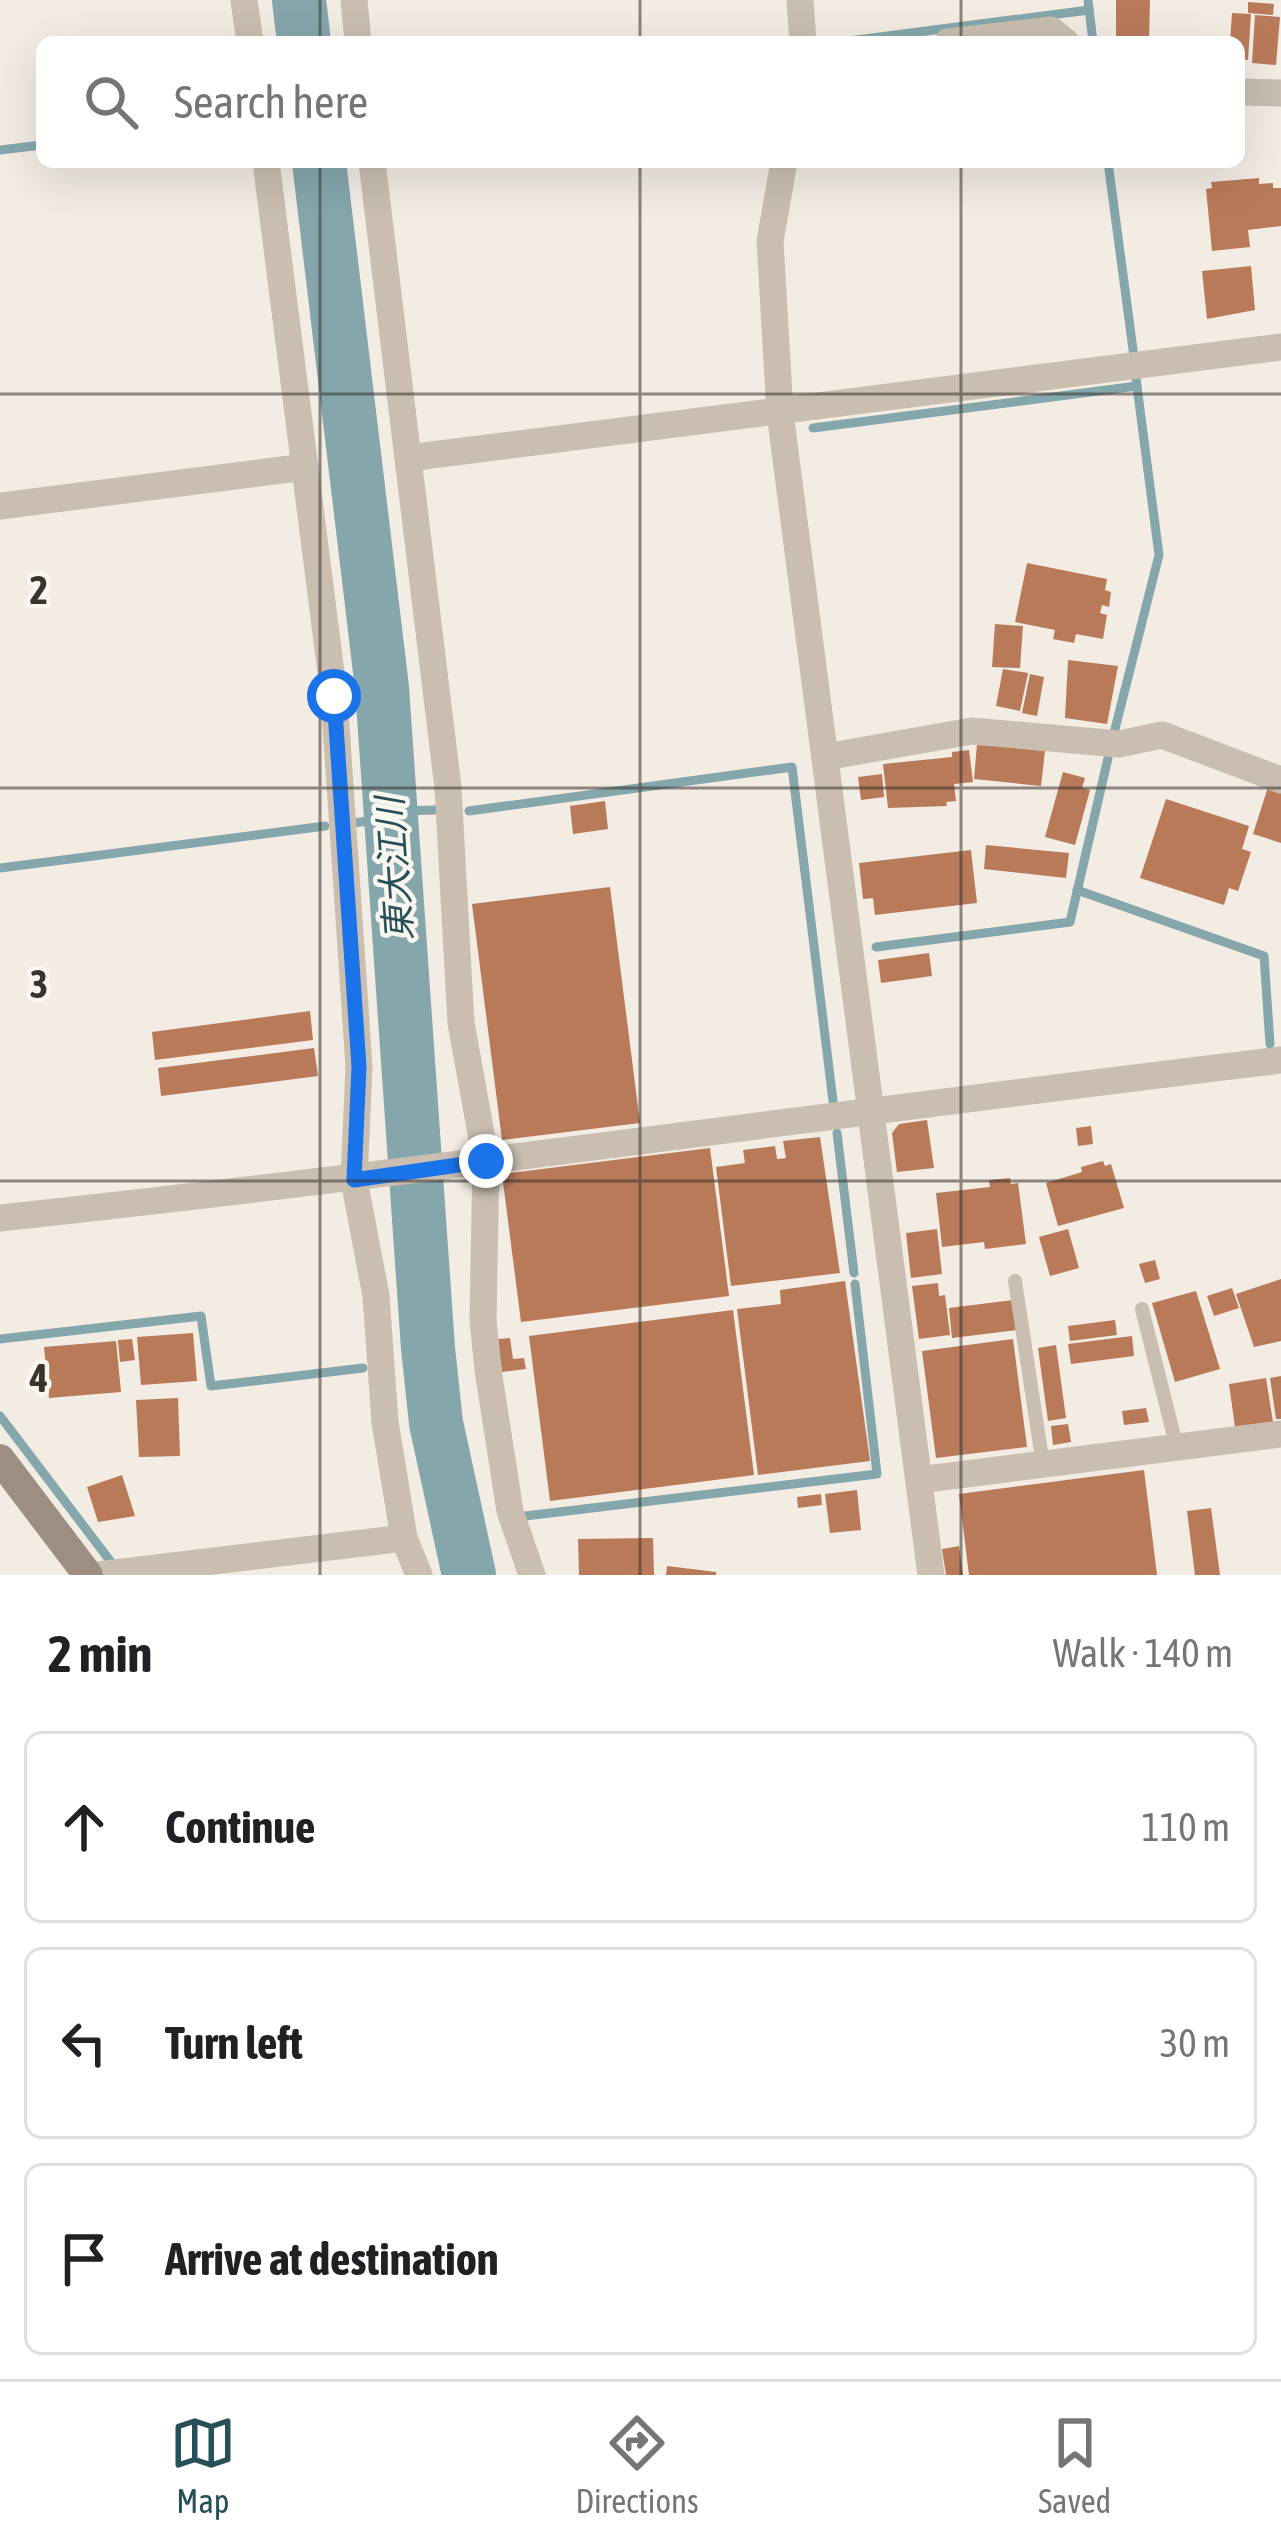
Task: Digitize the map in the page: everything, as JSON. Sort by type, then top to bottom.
[{"type":"main road","points":[[0,1460],[88,1575]]},
{"type":"street","points":[[244,0],[249,36]]},
{"type":"street","points":[[354,0],[357,36]]},
{"type":"street","points":[[800,0],[802,36]]},
{"type":"street","points":[[1000,36],[1051,30],[1058,36]]},
{"type":"street","points":[[1245,92],[1281,93]]},
{"type":"street","points":[[267,168],[334,696],[386,1422],[404,1538],[419,1575]]},
{"type":"street","points":[[373,168],[448,788],[460,1023],[477,1162],[488,1370],[510,1511],[532,1575]]},
{"type":"street","points":[[783,168],[770,241],[780,413],[931,1575]]},
{"type":"street","points":[[408,458],[1281,346]]},
{"type":"street","points":[[0,506],[305,467]]},
{"type":"street","points":[[826,757],[972,731],[1119,744],[1162,735],[1281,779]]},
{"type":"street","points":[[0,1218],[367,1178],[872,1108],[1281,1060]]},
{"type":"street","points":[[920,1480],[1281,1434]]},
{"type":"street","points":[[98,1575],[404,1538]]},
{"type":"lane","points":[[1015,1281],[1042,1465]]},
{"type":"lane","points":[[1142,1310],[1177,1448]]},
{"type":"building","points":[[1116,0],[1150,0],[1149,36],[1116,36]]},
{"type":"building","points":[[1248,2],[1274,4],[1273,15],[1248,13]]},
{"type":"building","points":[[1232,13],[1251,14],[1248,60],[1245,36],[1230,36]]},
{"type":"building","points":[[1255,15],[1280,17],[1276,65],[1252,63]]},
{"type":"building","points":[[1259,178],[1259,184],[1281,188],[1281,226],[1248,230],[1250,247],[1212,251],[1206,189],[1212,188],[1211,182]]},
{"type":"building","points":[[1251,266],[1255,310],[1207,319],[1202,271]]},
{"type":"building","points":[[1027,563],[1107,579],[1105,590],[1111,592],[1109,607],[1102,605],[1100,613],[1107,615],[1103,639],[1076,634],[1074,643],[1053,639],[1055,630],[1015,622]]},
{"type":"building","points":[[995,624],[1023,626],[1020,668],[992,667]]},
{"type":"building","points":[[1068,660],[1118,666],[1107,724],[1065,718]]},
{"type":"building","points":[[1003,669],[1028,673],[1020,711],[996,706]]},
{"type":"building","points":[[1030,674],[1044,677],[1037,716],[1022,713]]},
{"type":"building","points":[[977,744],[1045,751],[1041,786],[974,779]]},
{"type":"building","points":[[969,750],[973,782],[954,784],[956,801],[946,802],[947,806],[888,808],[883,764],[952,757],[952,752]]},
{"type":"building","points":[[1063,772],[1085,778],[1082,788],[1090,790],[1075,845],[1045,837]]},
{"type":"building","points":[[882,774],[884,797],[861,800],[858,777]]},
{"type":"building","points":[[1268,787],[1281,792],[1281,843],[1253,834]]},
{"type":"building","points":[[1166,799],[1249,826],[1242,849],[1251,852],[1238,891],[1229,888],[1224,905],[1140,878]]},
{"type":"building","points":[[605,801],[608,829],[573,834],[570,806]]},
{"type":"building","points":[[986,845],[1069,853],[1066,878],[984,869]]},
{"type":"building","points":[[971,850],[977,903],[875,915],[873,898],[863,899],[859,863]]},
{"type":"building","points":[[610,887],[640,1123],[502,1140],[472,904]]},
{"type":"building","points":[[929,953],[932,976],[881,983],[878,960]]},
{"type":"building","points":[[310,1011],[313,1040],[155,1060],[152,1032]]},
{"type":"building","points":[[314,1048],[318,1076],[161,1096],[158,1068]]},
{"type":"building","points":[[927,1120],[934,1168],[897,1172],[892,1133],[899,1124]]},
{"type":"building","points":[[1091,1126],[1093,1144],[1078,1146],[1076,1128]]},
{"type":"building","points":[[820,1137],[840,1273],[731,1286],[716,1167],[745,1163],[743,1150],[775,1146],[777,1159],[786,1158],[783,1141]]},
{"type":"building","points":[[710,1148],[729,1296],[521,1322],[502,1174]]},
{"type":"building","points":[[1103,1161],[1105,1166],[1111,1164],[1124,1208],[1058,1226],[1046,1183]]},
{"type":"building","points":[[1010,1178],[1011,1184],[1018,1183],[1026,1244],[942,1247],[936,1193],[990,1187],[989,1180]]},
{"type":"building","points":[[937,1229],[942,1274],[911,1278],[906,1233]]},
{"type":"building","points":[[1068,1229],[1079,1268],[1050,1276],[1039,1237]]},
{"type":"building","points":[[1155,1260],[1160,1279],[1145,1283],[1139,1264]]},
{"type":"building","points":[[1281,1279],[1281,1341],[1254,1347],[1236,1294]]},
{"type":"building","points":[[845,1281],[870,1461],[758,1475],[737,1309],[781,1304],[780,1290]]},
{"type":"building","points":[[938,1283],[939,1296],[945,1295],[950,1335],[919,1339],[912,1286]]},
{"type":"building","points":[[1232,1288],[1239,1308],[1214,1316],[1207,1296]]},
{"type":"building","points":[[1196,1291],[1220,1369],[1175,1382],[1152,1303]]},
{"type":"building","points":[[1013,1300],[1017,1330],[952,1338],[949,1308]]},
{"type":"building","points":[[733,1310],[754,1475],[550,1501],[529,1336]]},
{"type":"building","points":[[1115,1320],[1117,1335],[1070,1341],[1068,1326]]},
{"type":"building","points":[[193,1333],[197,1381],[141,1385],[137,1337]]},
{"type":"building","points":[[1132,1336],[1134,1356],[1071,1364],[1068,1344]]},
{"type":"building","points":[[510,1338],[513,1359],[524,1358],[526,1369],[502,1372],[498,1339]]},
{"type":"building","points":[[132,1339],[135,1360],[120,1362],[118,1340]]},
{"type":"building","points":[[1013,1339],[1027,1447],[936,1458],[922,1351]]},
{"type":"building","points":[[116,1341],[121,1392],[49,1398],[44,1347]]},
{"type":"building","points":[[1056,1345],[1066,1418],[1048,1421],[1038,1348]]},
{"type":"building","points":[[1281,1376],[1281,1419],[1276,1419],[1270,1378]]},
{"type":"building","points":[[1266,1378],[1273,1422],[1235,1427],[1229,1384]]},
{"type":"building","points":[[178,1398],[180,1456],[139,1457],[136,1400]]},
{"type":"building","points":[[1146,1408],[1149,1422],[1124,1425],[1122,1411]]},
{"type":"building","points":[[1068,1424],[1071,1442],[1053,1445],[1051,1426]]},
{"type":"building","points":[[1144,1470],[1157,1575],[969,1575],[959,1494]]},
{"type":"building","points":[[122,1475],[135,1516],[98,1522],[87,1487]]},
{"type":"building","points":[[857,1490],[861,1530],[830,1533],[825,1494]]},
{"type":"building","points":[[821,1494],[822,1505],[798,1508],[797,1497]]},
{"type":"building","points":[[1211,1508],[1220,1575],[1195,1575],[1187,1511]]},
{"type":"building","points":[[653,1538],[654,1575],[579,1575],[578,1539]]},
{"type":"building","points":[[959,1546],[963,1575],[946,1575],[942,1549]]},
{"type":"building","points":[[667,1566],[716,1572],[716,1575],[666,1575]]},
{"type":"waterway","name":"東大江川","points":[[299,0],[303,36]]},
{"type":"waterway","points":[[1088,0],[1092,36]]},
{"type":"waterway","points":[[888,36],[1089,10]]},
{"type":"waterway","points":[[0,150],[36,146]]},
{"type":"waterway","name":"東大江川","points":[[320,168],[382,688],[428,1348],[436,1423],[469,1575]]},
{"type":"waterway","points":[[1109,168],[1134,357]]},
{"type":"waterway","points":[[1115,729],[1159,555],[1136,379]]},
{"type":"waterway","points":[[813,428],[1137,386]]},
{"type":"waterway","points":[[876,947],[1070,922],[1108,758]]},
{"type":"waterway","points":[[469,811],[792,767],[833,1101]]},
{"type":"waterway","points":[[391,811],[437,810]]},
{"type":"waterway","points":[[353,823],[391,818]]},
{"type":"waterway","points":[[0,868],[325,826]]},
{"type":"waterway","points":[[1077,890],[1264,956],[1270,1044]]},
{"type":"waterway","points":[[837,1133],[854,1273]]},
{"type":"waterway","points":[[525,1516],[877,1474],[855,1284]]},
{"type":"waterway","points":[[0,1339],[201,1316],[211,1386],[363,1368]]},
{"type":"waterway","points":[[0,1416],[111,1562]]},
{"type":"route","points":[[334,696],[359,1067],[354,1180],[486,1161]]}]
